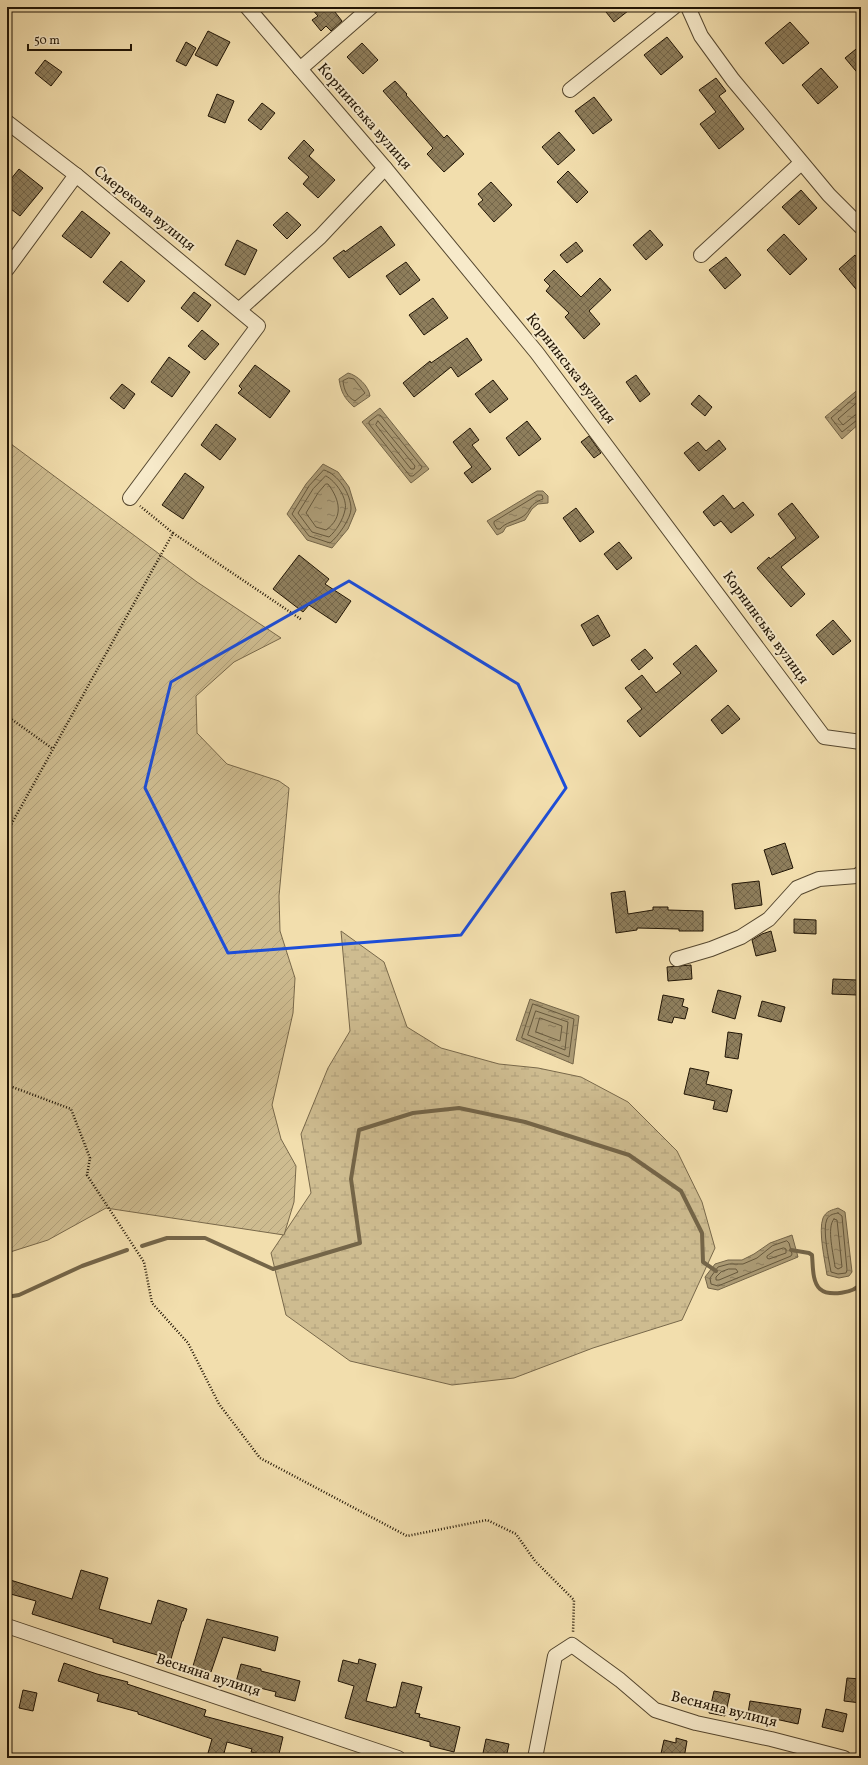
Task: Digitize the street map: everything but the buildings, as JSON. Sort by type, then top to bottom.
[{"type":"street","name":"Корнинська вулиця","points":[[247,7],[385,168],[537,353],[703,572],[824,737],[861,742]]},
{"type":"street","points":[[300,69],[371,7]]},
{"type":"street","points":[[570,90],[674,7]]},
{"type":"street","points":[[688,7],[701,36],[733,80],[801,164],[861,227]]},
{"type":"street","name":"Смерекова вулиця","points":[[7,122],[76,175],[240,309],[258,326],[130,498]]},
{"type":"street","points":[[701,255],[801,164]]},
{"type":"street","points":[[240,309],[320,237],[385,168]]},
{"type":"street","points":[[7,269],[76,175]]},
{"type":"street","points":[[677,959],[711,949],[741,937],[769,919],[797,888],[819,879],[857,876],[861,873]]},
{"type":"street","name":"Весняна вулиця","points":[[7,1626],[398,1758]]},
{"type":"street","points":[[535,1758],[555,1656],[572,1645]]},
{"type":"street","name":"Весняна вулиця","points":[[572,1645],[620,1680],[655,1710],[696,1723],[771,1739],[844,1758]]},
{"type":"path","points":[[130,498],[173,533],[302,620]]},
{"type":"path","points":[[7,832],[173,533]]},
{"type":"path","points":[[7,716],[53,749]]},
{"type":"path","points":[[7,1085],[71,1109],[90,1158],[87,1175],[144,1262],[152,1303],[188,1343],[219,1404],[260,1458],[407,1536],[488,1520],[516,1534],[535,1562],[574,1600],[572,1645]]},
{"type":"highlighted area","points":[[349,581],[518,684],[566,788],[461,935],[228,953],[145,788],[171,682]]},
{"type":"green space","points":[[7,441],[197,582],[281,638],[234,662],[196,696],[197,733],[227,764],[279,781],[289,788],[279,896],[280,931],[295,978],[293,1013],[272,1105],[281,1139],[296,1166],[294,1202],[284,1235],[106,1208],[48,1240],[7,1253]]},
{"type":"green space","points":[[341,931],[384,962],[407,1027],[441,1048],[499,1064],[538,1068],[581,1077],[628,1102],[677,1151],[702,1202],[715,1248],[682,1320],[593,1348],[514,1378],[452,1385],[350,1361],[286,1315],[271,1253],[311,1193],[301,1134],[328,1068],[350,1031]]},
{"type":"water","points":[[348,373],[355,376],[362,382],[367,388],[370,396],[354,407],[344,394],[339,379]]},
{"type":"water","points":[[861,387],[861,422],[842,439],[825,417]]},
{"type":"water","points":[[380,408],[429,469],[411,483],[362,422]]},
{"type":"water","points":[[323,464],[338,472],[349,487],[356,510],[348,529],[332,548],[307,540],[287,514],[306,484]]},
{"type":"water","points":[[537,491],[543,491],[548,496],[548,503],[538,504],[532,509],[525,520],[506,527],[503,532],[497,535],[487,521]]},
{"type":"water","points":[[530,999],[579,1016],[573,1064],[516,1040]]},
{"type":"water","points":[[838,1208],[845,1212],[852,1272],[849,1276],[839,1278],[827,1275],[821,1230],[824,1216],[829,1211]]},
{"type":"water","points":[[792,1235],[798,1257],[718,1290],[708,1288],[705,1277],[715,1264],[728,1260],[742,1260],[770,1243]]},
{"type":"waterway","points":[[142,1246],[167,1238],[205,1238],[273,1269],[360,1243],[351,1179],[359,1130],[413,1113],[459,1108],[525,1122],[629,1155],[681,1191],[702,1233],[703,1262],[716,1271]]},
{"type":"waterway","points":[[861,1212],[859,1212],[861,1226]]},
{"type":"waterway","points":[[7,1297],[19,1295],[82,1266],[127,1250]]},
{"type":"waterway","points":[[791,1250],[809,1253],[812,1255],[813,1273],[817,1286],[824,1291],[829,1293],[842,1293],[853,1289],[861,1283]]}]
